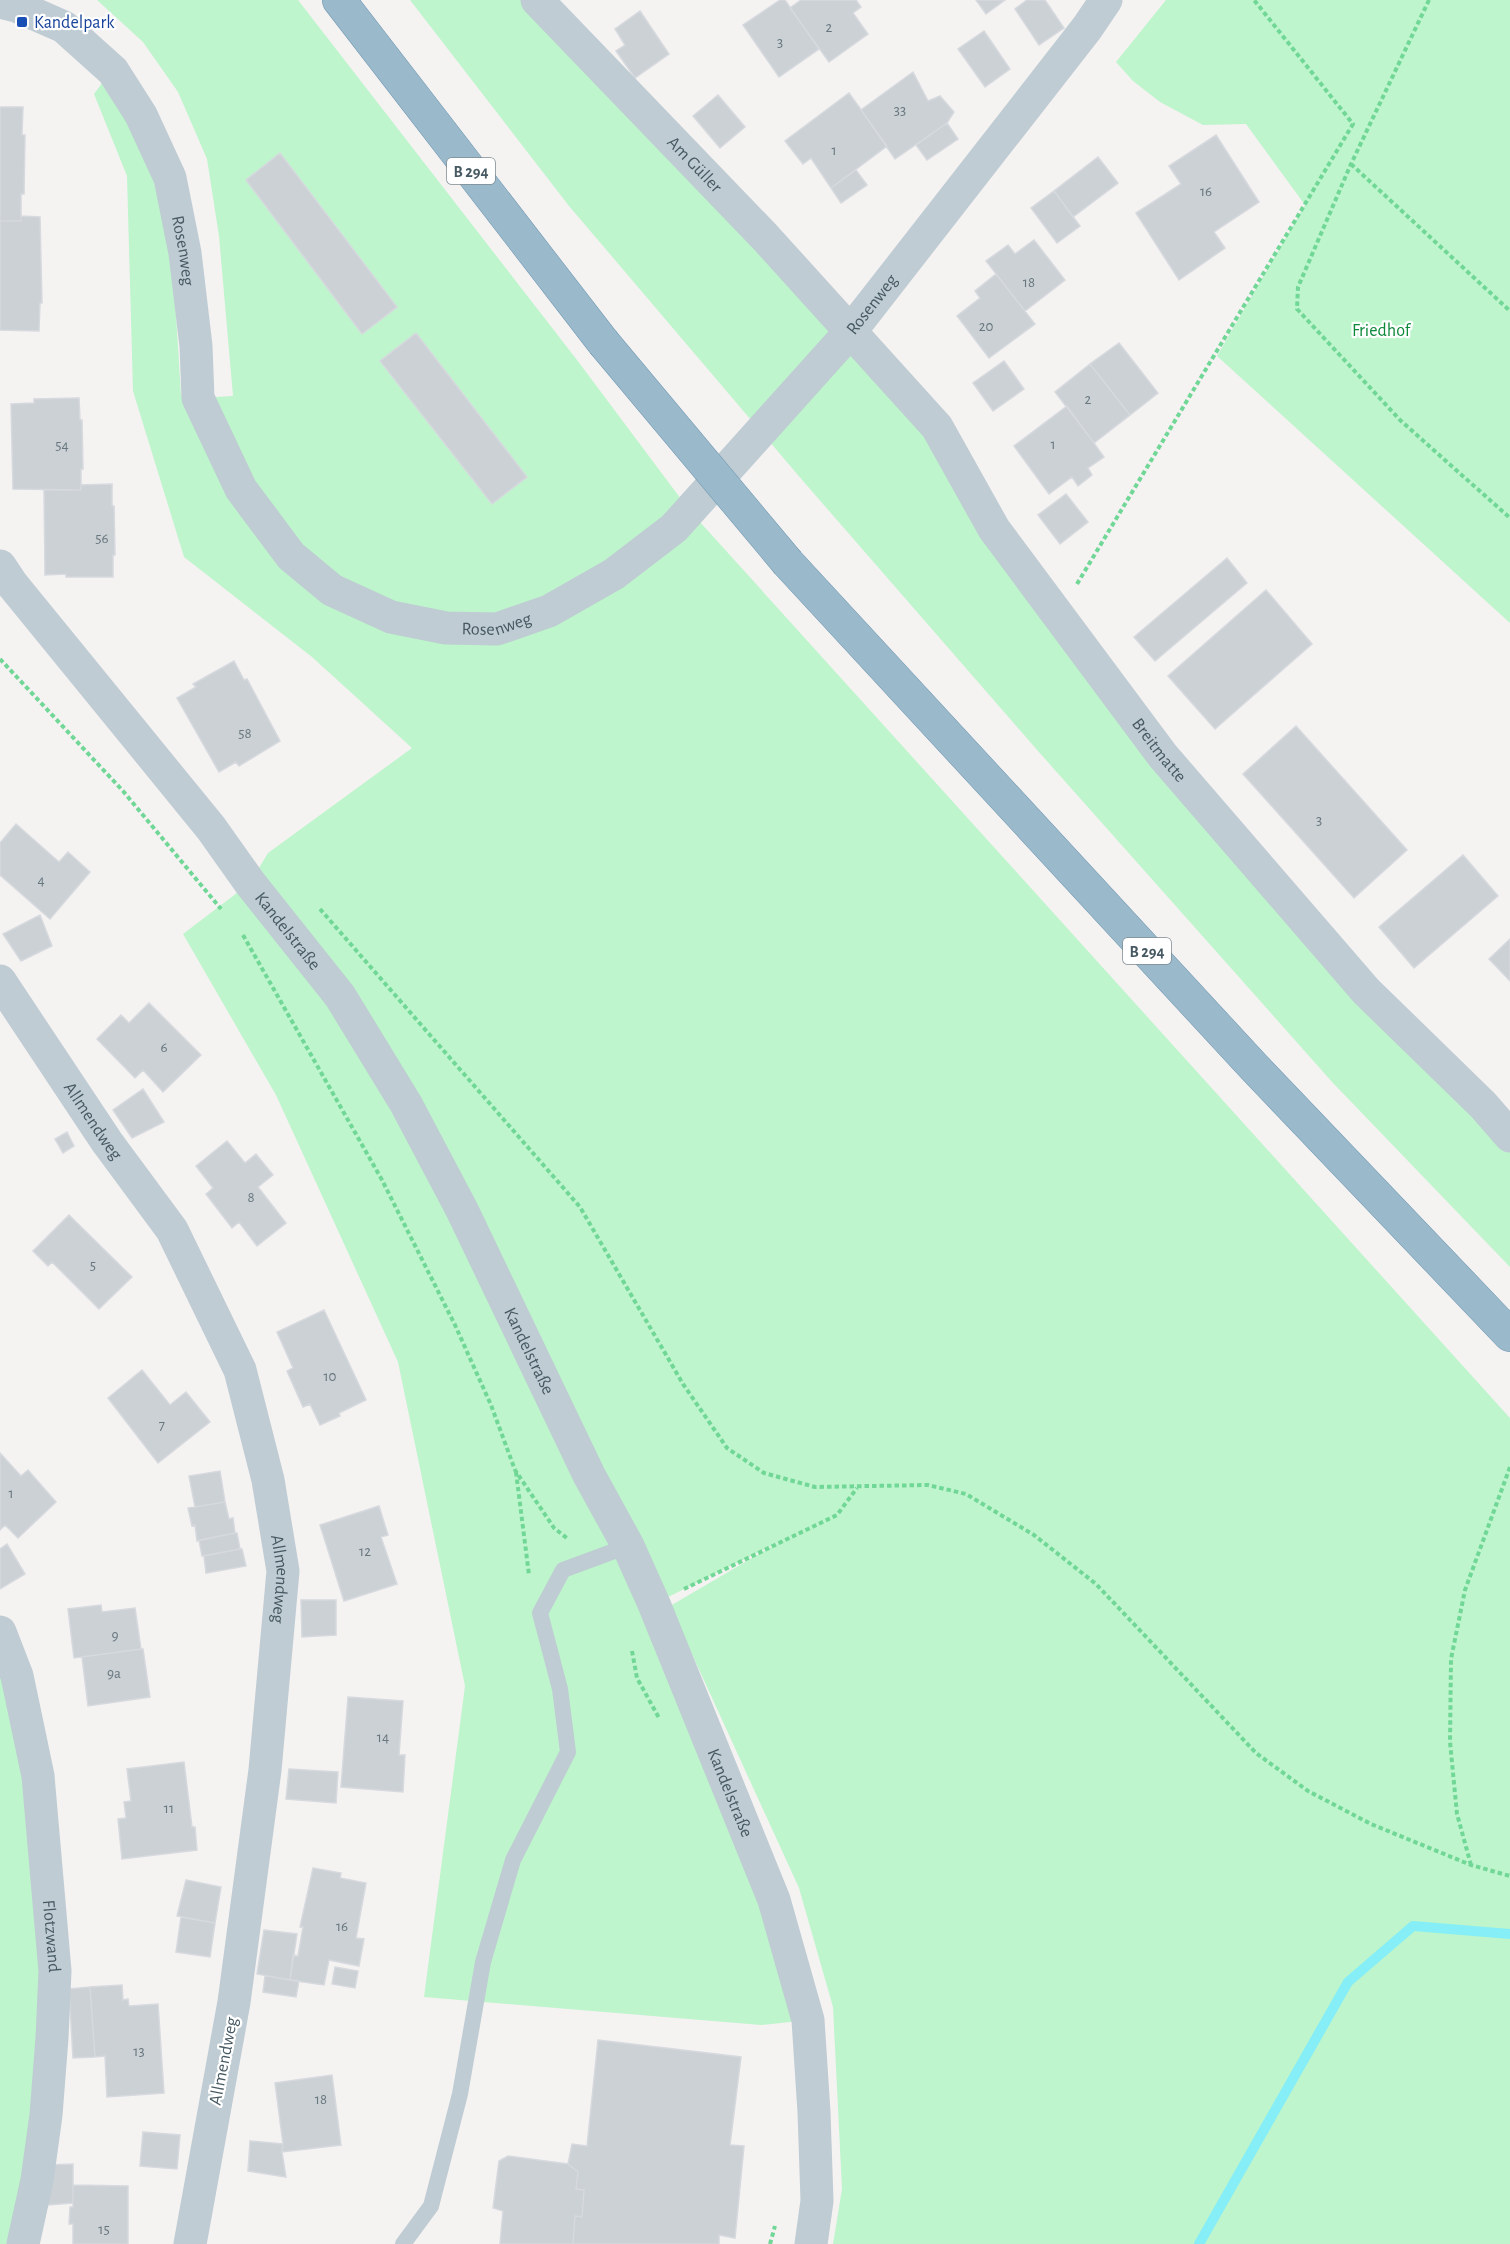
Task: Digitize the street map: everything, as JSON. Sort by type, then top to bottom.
[{"type":"highway","name":"B 294","points":[[339,0],[603,342],[788,563],[1253,1066],[1510,1335]]},
{"type":"street","name":"Am Güller","points":[[537,0],[765,237],[850,332]]},
{"type":"street","name":"Rosenweg","points":[[0,2],[16,6],[64,27],[114,71],[141,115],[170,178],[185,253],[196,346],[198,398],[241,489],[291,556],[332,590],[391,617],[446,628],[497,629],[549,611],[614,574],[674,528],[850,332],[1087,28],[1106,0]]},
{"type":"street","name":"Breitmatte","points":[[850,332],[937,426],[994,529],[1164,756],[1366,991],[1483,1105],[1510,1136]]},
{"type":"street","name":"Kandelstraße","points":[[0,566],[12,584],[211,828],[250,883],[340,996],[406,1104],[462,1210],[589,1475],[628,1546],[654,1604],[774,1900],[808,2020],[817,2201],[811,2244]]},
{"type":"street","name":"Allmendweg","points":[[0,981],[107,1142],[172,1230],[240,1370],[268,1480],[284,1571],[265,1770],[235,1990],[190,2244]]},
{"type":"street","name":"Flotzwand","points":[[0,1632],[17,1676],[38,1776],[55,1971],[46,2115],[37,2180],[23,2244]]},
{"type":"lane","points":[[403,2244],[430,2206],[460,2094],[483,1962],[513,1860],[568,1752],[560,1689],[540,1613],[563,1570],[628,1546]]},
{"type":"path","points":[[1058,615],[1353,124],[1254,0]]},
{"type":"path","points":[[1429,0],[1351,164],[1298,287],[1297,309],[1400,420],[1510,518]]},
{"type":"path","points":[[1351,164],[1510,311]]},
{"type":"path","points":[[0,660],[123,791],[227,915]]},
{"type":"path","points":[[314,903],[580,1207],[682,1383],[727,1448],[764,1473],[815,1487],[928,1485],[966,1494],[1034,1535],[1096,1584],[1256,1753],[1308,1791],[1371,1824],[1471,1865],[1510,1876]]},
{"type":"path","points":[[242,933],[382,1180],[491,1405],[515,1470],[530,1578]]},
{"type":"path","points":[[1471,1865],[1457,1814],[1450,1742],[1451,1659],[1465,1590],[1510,1467]]},
{"type":"path","points":[[515,1470],[554,1528],[592,1558]]},
{"type":"green space","points":[[97,0],[298,0],[577,360],[690,511],[1510,1418],[1510,2244],[833,2244],[842,2189],[833,2007],[799,1888],[670,1606],[781,1541],[654,1604],[808,2020],[761,2025],[424,1997],[465,1686],[398,1362],[276,1095],[183,934],[250,883],[268,853],[412,748],[312,657],[184,557],[133,391],[127,176],[94,94],[102,83],[132,128],[146,158],[163,216],[168,245],[181,395],[198,398],[233,396],[219,236],[207,159],[178,92],[143,42]]},
{"type":"green space","points":[[410,0],[537,0],[850,332],[1163,756],[1510,1136],[1510,1267],[1333,1083],[1038,751],[803,481],[569,206]]},
{"type":"green space","name":"Friedhof","points":[[1166,0],[1510,0],[1510,623],[1217,356],[1305,205],[1246,124],[1203,125],[1160,102],[1133,81],[1116,62]]},
{"type":"green space","points":[[0,1632],[55,1971],[23,2244],[0,2244]]},
{"type":"building","points":[[780,0],[785,0],[819,49],[779,77],[743,25]]},
{"type":"building","points":[[801,0],[856,0],[861,7],[853,13],[868,34],[829,62],[790,8]]},
{"type":"building","points":[[976,0],[1005,0],[986,14]]},
{"type":"building","points":[[1027,0],[1045,0],[1064,28],[1039,45],[1015,9]]},
{"type":"building","points":[[640,11],[669,54],[635,78],[616,51],[625,45],[615,29]]},
{"type":"building","points":[[984,31],[1010,69],[985,87],[958,49]]},
{"type":"building","points":[[913,72],[928,101],[940,96],[954,112],[947,123],[895,159],[861,110]]},
{"type":"building","points":[[849,93],[887,146],[831,188],[811,158],[803,164],[785,141]]},
{"type":"building","points":[[718,95],[745,127],[720,148],[693,116]]},
{"type":"building","points":[[0,107],[23,107],[24,194],[21,194],[21,221],[0,221]]},
{"type":"building","points":[[947,123],[958,139],[927,160],[916,145]]},
{"type":"building","points":[[1216,135],[1259,202],[1214,232],[1225,248],[1179,280],[1136,213],[1181,184],[1169,166]]},
{"type":"building","points":[[280,153],[397,307],[362,334],[246,180]]},
{"type":"building","points":[[1098,157],[1118,183],[1073,217],[1054,191]]},
{"type":"building","points":[[856,170],[867,185],[841,203],[831,188]]},
{"type":"building","points":[[1054,191],[1080,226],[1057,243],[1031,208]]},
{"type":"building","points":[[21,216],[40,217],[42,303],[40,303],[39,331],[0,330],[0,221],[21,221]]},
{"type":"building","points":[[1034,240],[1065,280],[1025,311],[986,261],[1008,245],[1015,254]]},
{"type":"building","points":[[996,274],[1035,324],[989,358],[957,316],[980,298],[975,291]]},
{"type":"building","points":[[416,333],[527,477],[492,504],[380,361]]},
{"type":"building","points":[[1119,343],[1158,393],[1130,415],[1090,364]]},
{"type":"building","points":[[1004,361],[1024,389],[993,411],[973,383]]},
{"type":"building","points":[[1090,364],[1130,415],[1094,443],[1055,392]]},
{"type":"building","points":[[79,398],[80,420],[82,420],[81,490],[13,489],[11,404],[34,403],[34,399]]},
{"type":"building","points":[[1067,406],[1104,457],[1088,468],[1092,475],[1078,486],[1072,477],[1049,494],[1014,446]]},
{"type":"building","points":[[112,484],[115,555],[113,555],[113,577],[45,575],[44,490],[81,490],[81,485]]},
{"type":"building","points":[[1066,494],[1088,522],[1060,544],[1038,515]]},
{"type":"building","points":[[1227,558],[1247,583],[1155,661],[1134,637]]},
{"type":"building","points":[[1266,590],[1312,644],[1215,729],[1168,676]]},
{"type":"building","points":[[234,661],[244,680],[247,679],[280,741],[239,766],[236,762],[219,772],[177,698],[196,687],[193,684]]},
{"type":"building","points":[[1296,726],[1407,850],[1354,898],[1243,774]]},
{"type":"building","points":[[16,824],[59,862],[68,852],[90,872],[50,919],[0,875],[0,843]]},
{"type":"building","points":[[1463,855],[1498,896],[1414,968],[1379,927]]},
{"type":"building","points":[[40,915],[52,946],[21,961],[3,934]]},
{"type":"building","points":[[1510,939],[1510,981],[1489,959]]},
{"type":"building","points":[[149,1003],[201,1055],[163,1092],[143,1070],[135,1078],[97,1039],[121,1015],[129,1023]]},
{"type":"building","points":[[143,1089],[164,1122],[132,1138],[113,1110]]},
{"type":"building","points":[[67,1132],[74,1146],[63,1153],[55,1139]]},
{"type":"building","points":[[227,1141],[245,1163],[256,1154],[273,1175],[258,1187],[286,1223],[257,1246],[239,1222],[232,1228],[206,1194],[213,1188],[196,1166]]},
{"type":"building","points":[[69,1215],[132,1277],[99,1309],[52,1262],[48,1266],[33,1251]]},
{"type":"building","points":[[324,1310],[366,1400],[320,1425],[310,1404],[303,1407],[287,1371],[293,1368],[277,1332]]},
{"type":"building","points":[[142,1370],[170,1405],[186,1392],[210,1422],[158,1463],[108,1398]]},
{"type":"building","points":[[0,1453],[21,1476],[28,1470],[56,1502],[18,1538],[5,1525],[0,1530]]},
{"type":"building","points":[[220,1471],[225,1502],[195,1507],[189,1476]]},
{"type":"building","points":[[225,1502],[229,1519],[233,1518],[235,1533],[197,1541],[195,1525],[192,1526],[188,1508]]},
{"type":"building","points":[[379,1506],[388,1535],[381,1537],[397,1584],[344,1601],[320,1525]]},
{"type":"building","points":[[237,1533],[240,1549],[202,1556],[199,1540]]},
{"type":"building","points":[[7,1544],[25,1574],[0,1589],[0,1549]]},
{"type":"building","points":[[242,1549],[246,1566],[206,1573],[204,1556]]},
{"type":"building","points":[[301,1600],[336,1600],[336,1635],[302,1637]]},
{"type":"building","points":[[101,1605],[102,1612],[135,1608],[141,1649],[74,1658],[68,1609]]},
{"type":"building","points":[[143,1649],[150,1697],[88,1706],[82,1657]]},
{"type":"building","points":[[348,1697],[403,1701],[399,1755],[405,1755],[403,1792],[341,1787]]},
{"type":"building","points":[[184,1762],[197,1850],[122,1859],[118,1819],[126,1818],[124,1802],[131,1801],[127,1769]]},
{"type":"building","points":[[289,1769],[338,1772],[336,1803],[286,1799]]},
{"type":"building","points":[[313,1868],[341,1873],[340,1878],[366,1883],[356,1938],[364,1939],[359,1966],[329,1960],[324,1985],[290,1980],[293,1955],[298,1956],[303,1927],[300,1927]]},
{"type":"building","points":[[186,1880],[221,1887],[215,1923],[177,1916]]},
{"type":"building","points":[[181,1917],[215,1923],[210,1957],[176,1952]]},
{"type":"building","points":[[264,1930],[297,1934],[290,1980],[257,1974]]},
{"type":"building","points":[[335,1967],[358,1971],[355,1988],[332,1984]]},
{"type":"building","points":[[265,1976],[299,1981],[296,1997],[263,1992]]},
{"type":"building","points":[[122,1985],[123,2000],[128,1999],[129,2006],[158,2004],[164,2093],[107,2097],[105,2056],[95,2057],[90,1987]]},
{"type":"building","points":[[90,1987],[95,2057],[73,2058],[69,1989]]},
{"type":"building","points":[[598,2040],[741,2057],[730,2145],[744,2146],[735,2238],[719,2235],[719,2244],[573,2244],[575,2216],[582,2217],[584,2190],[576,2189],[578,2172],[568,2164],[572,2144],[587,2146]]},
{"type":"building","points":[[332,2075],[341,2145],[282,2152],[283,2144],[275,2083]]},
{"type":"building","points":[[143,2132],[180,2135],[177,2169],[140,2166]]},
{"type":"building","points":[[250,2141],[283,2144],[286,2177],[248,2171]]},
{"type":"building","points":[[508,2156],[568,2164],[578,2172],[576,2189],[584,2190],[582,2217],[575,2216],[573,2244],[500,2244],[503,2211],[493,2208],[499,2161]]},
{"type":"building","points":[[73,2164],[73,2203],[48,2205],[49,2165]]},
{"type":"building","points":[[73,2185],[128,2186],[128,2244],[73,2244],[73,2224],[69,2224],[70,2207],[73,2207]]},
{"type":"waterway","points":[[1199,2244],[1348,1982],[1413,1926],[1510,1934]]},
{"type":"place","name":"Kandelpark","points":[[22,22]]}]
